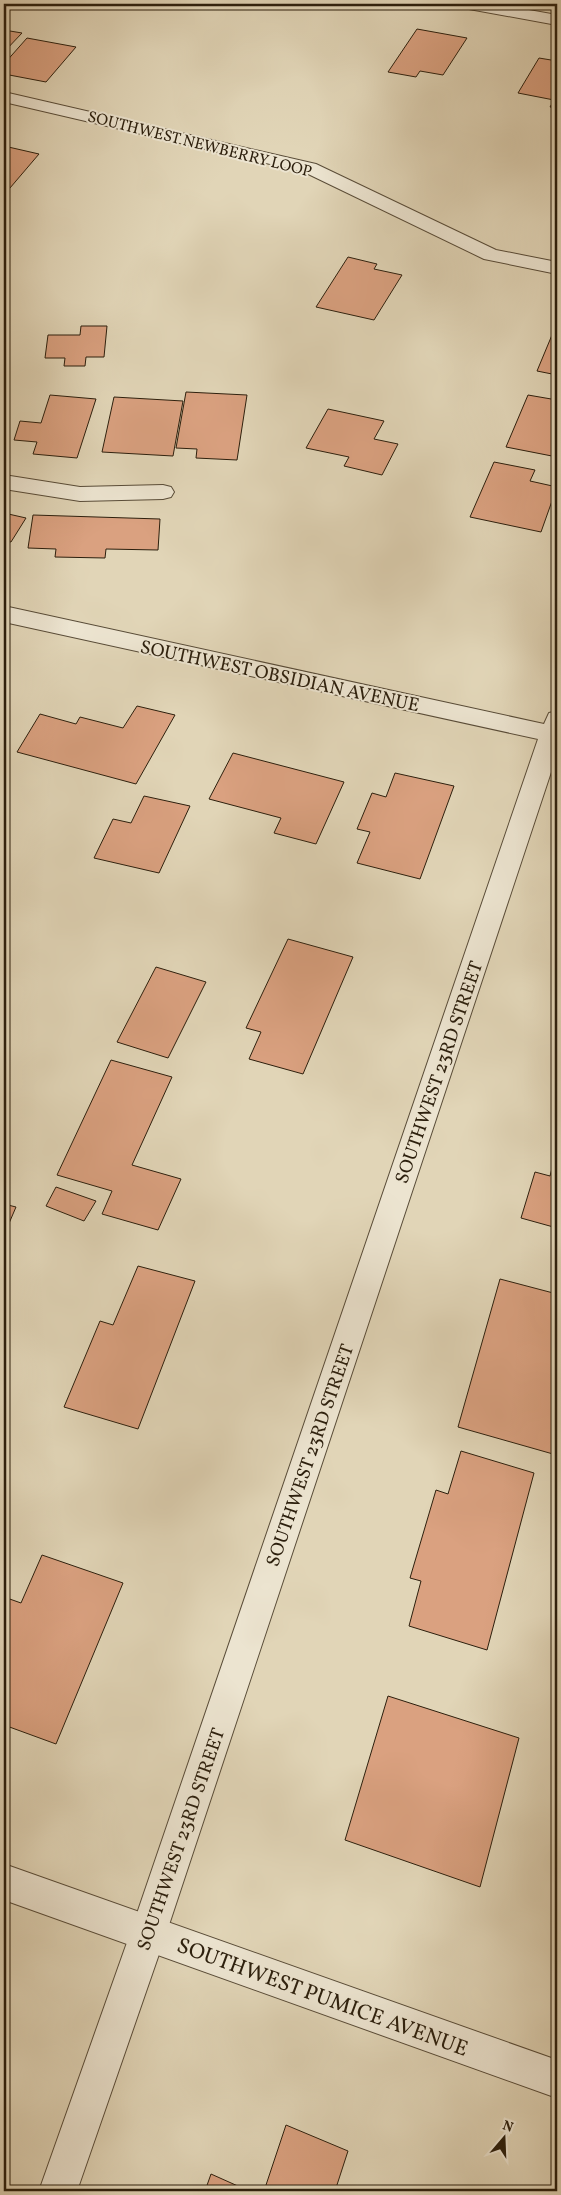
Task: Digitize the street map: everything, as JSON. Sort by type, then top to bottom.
[{"type":"street","points":[[469,4],[557,20]]},
{"type":"street","name":"SOUTHWEST NEWBERRY LOOP","points":[[4,96],[310,168],[491,255],[557,268]]},
{"type":"street","points":[[4,482],[80,494],[163,492]]},
{"type":"street","name":"SOUTHWEST OBSIDIAN AVENUE","points":[[5,617],[555,729]]},
{"type":"street","name":"SOUTHWEST 23RD STREET","points":[[58,2191],[148,1934],[555,729]]},
{"type":"street","name":"SOUTHWEST PUMICE AVENUE","points":[[4,1882],[557,2079]]},
{"type":"building","points":[[417,29],[467,38],[443,75],[420,71],[416,77],[388,72]]},
{"type":"building","points":[[4,30],[22,33],[4,52]]},
{"type":"building","points":[[27,38],[76,47],[46,82],[4,74],[4,64]]},
{"type":"building","points":[[539,58],[557,61],[557,108],[550,107],[554,100],[518,93]]},
{"type":"building","points":[[4,146],[39,154],[4,195]]},
{"type":"building","points":[[348,257],[377,264],[374,269],[402,275],[374,320],[316,307]]},
{"type":"building","points":[[557,323],[557,375],[537,371]]},
{"type":"building","points":[[81,326],[107,326],[104,357],[86,357],[85,366],[64,366],[65,358],[45,358],[48,335],[80,335]]},
{"type":"building","points":[[186,392],[247,395],[237,460],[196,458],[197,449],[176,448]]},
{"type":"building","points":[[50,395],[96,399],[77,458],[33,454],[37,442],[14,440],[20,421],[41,423]]},
{"type":"building","points":[[528,395],[557,400],[557,457],[506,447]]},
{"type":"building","points":[[114,397],[183,401],[173,456],[102,452]]},
{"type":"building","points":[[328,409],[384,421],[374,439],[398,444],[382,475],[344,466],[349,457],[306,448]]},
{"type":"building","points":[[494,462],[535,470],[530,481],[557,487],[541,532],[470,517]]},
{"type":"building","points":[[4,513],[26,518],[11,542],[4,541]]},
{"type":"building","points":[[33,515],[160,519],[158,550],[106,549],[105,558],[55,557],[56,549],[28,548]]},
{"type":"building","points":[[137,706],[175,715],[136,784],[17,752],[40,714],[76,724],[80,717],[123,728]]},
{"type":"building","points":[[233,753],[344,782],[316,844],[274,833],[281,818],[209,799]]},
{"type":"building","points":[[395,773],[454,786],[420,879],[357,863],[370,832],[357,829],[372,793],[386,797]]},
{"type":"building","points":[[144,796],[190,806],[159,873],[94,858],[113,819],[131,823]]},
{"type":"building","points":[[288,939],[353,957],[303,1074],[249,1059],[261,1032],[246,1028]]},
{"type":"building","points":[[156,967],[206,982],[168,1058],[117,1042]]},
{"type":"building","points":[[111,1060],[172,1077],[132,1165],[181,1179],[158,1230],[102,1214],[112,1191],[57,1175]]},
{"type":"building","points":[[557,1149],[557,1228],[521,1218],[535,1172],[550,1176]]},
{"type":"building","points":[[56,1187],[96,1201],[84,1221],[46,1206]]},
{"type":"building","points":[[4,1204],[16,1207],[4,1235]]},
{"type":"building","points":[[138,1266],[195,1281],[138,1429],[64,1407],[100,1321],[113,1325]]},
{"type":"building","points":[[500,1279],[557,1294],[557,1437],[553,1454],[458,1427]]},
{"type":"building","points":[[461,1451],[534,1473],[487,1650],[409,1626],[421,1581],[410,1578],[436,1490],[448,1494]]},
{"type":"building","points":[[42,1555],[123,1583],[56,1744],[4,1725],[4,1597],[21,1603]]},
{"type":"building","points":[[388,1696],[519,1738],[480,1887],[345,1840]]},
{"type":"building","points":[[286,2125],[348,2151],[335,2191],[264,2191]]},
{"type":"building","points":[[211,2174],[249,2191],[205,2191]]}]
